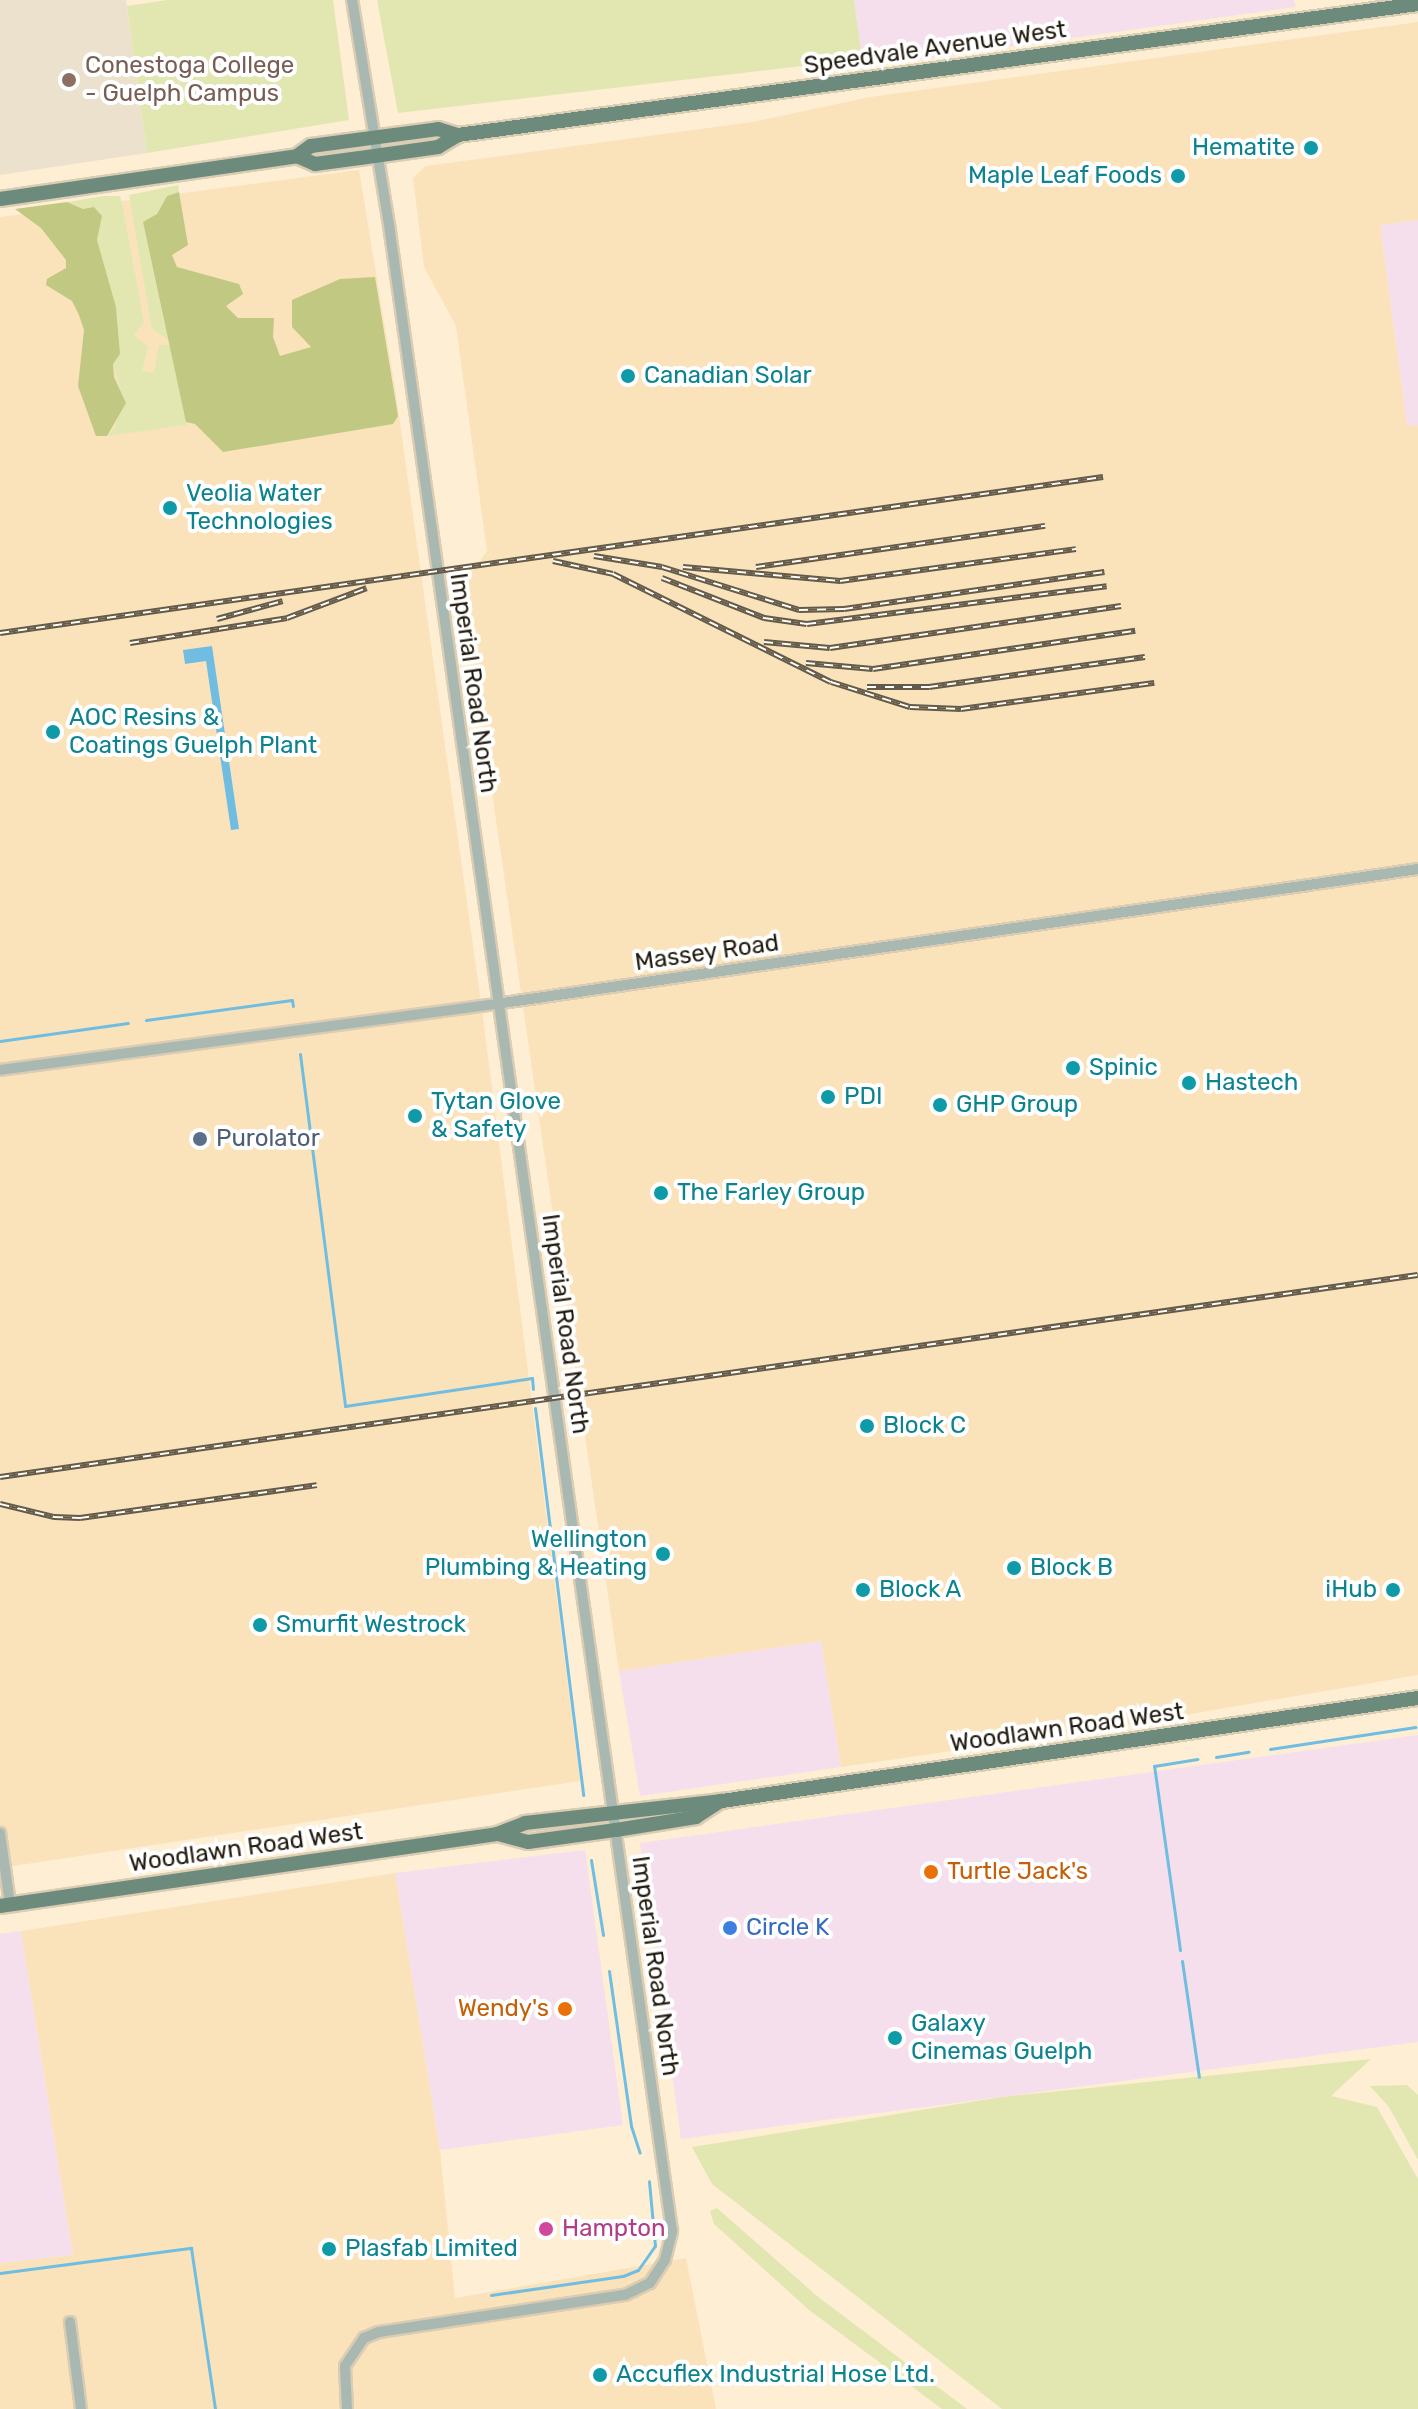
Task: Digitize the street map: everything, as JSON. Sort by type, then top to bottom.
[{"type":"main road","name":"Speedvale Avenue West","points":[[297,156],[315,164],[438,147],[458,135],[1418,4]]},
{"type":"main road","name":"Speedvale Avenue West","points":[[0,199],[297,156],[311,146],[375,137],[438,129],[458,135]]},
{"type":"main road","name":"Woodlawn Road West","points":[[5,1905],[497,1834],[525,1823],[722,1801],[1418,1698]]},
{"type":"main road","name":"Woodlawn Road West","points":[[497,1834],[528,1842],[616,1830],[696,1817],[722,1801]]},
{"type":"street","name":"Imperial Road North","points":[[347,2409],[345,2366],[364,2338],[379,2332],[625,2295],[650,2283],[665,2260],[672,2231],[378,155],[352,0]]},
{"type":"street","name":"Massey Road","points":[[0,1070],[496,1004],[1418,869]]},
{"type":"street","points":[[0,1833],[5,1905]]},
{"type":"street","points":[[70,2322],[81,2409]]},
{"type":"shaded area","name":"Conestoga College - Guelph Campus","points":[[0,0],[126,0],[147,153],[0,175]]},
{"type":"shaded area","points":[[854,0],[1294,0],[1296,7],[863,67]]},
{"type":"shaded area","points":[[1418,22],[1418,220],[1380,225],[1407,426],[1418,425],[1418,1675],[1104,1729],[841,1767],[821,1641],[619,1671],[462,585],[487,551],[456,326],[424,267],[413,178],[426,166],[752,122],[870,97]]},
{"type":"shaded area","points":[[359,170],[396,394],[483,1017],[580,1781],[0,1868],[0,217]]},
{"type":"shaded area","points":[[1418,220],[1418,425],[1407,427],[1380,225]]},
{"type":"shaded area","points":[[821,1641],[841,1767],[640,1796],[619,1671]]},
{"type":"shaded area","points":[[1418,1735],[1418,2042],[681,2139],[640,1843]]},
{"type":"shaded area","points":[[585,1850],[623,2125],[440,2150],[395,1873]]},
{"type":"shaded area","points":[[395,1873],[440,2150],[455,2298],[686,2258],[716,2409],[0,2409],[0,2263],[73,2255],[21,1931]]},
{"type":"shaded area","points":[[21,1931],[73,2255],[0,2263],[0,1934]]},
{"type":"green space","points":[[167,0],[333,0],[349,120],[147,153],[127,6]]},
{"type":"green space","points":[[377,0],[854,0],[862,59],[398,113]]},
{"type":"green space","points":[[178,185],[179,192],[167,196],[157,214],[143,223],[168,340],[152,328],[129,195]]},
{"type":"green space","points":[[179,192],[188,245],[172,255],[177,267],[239,284],[243,294],[226,306],[238,318],[274,318],[273,337],[280,356],[311,347],[292,327],[292,300],[340,279],[375,277],[398,416],[393,424],[223,452],[195,424],[186,422],[143,222],[157,214],[167,196]]},
{"type":"green space","points":[[120,196],[122,204],[144,322],[134,335],[148,347],[142,371],[154,373],[159,345],[170,345],[187,425],[107,436],[115,428],[122,396],[113,364],[119,337],[116,307],[97,240],[102,216],[67,202]]},
{"type":"green space","points":[[67,202],[83,209],[94,207],[102,216],[97,240],[116,307],[120,354],[113,364],[114,377],[126,403],[107,436],[96,436],[78,386],[84,330],[79,315],[72,301],[46,285],[47,279],[66,268],[66,260],[41,228],[15,209]]},
{"type":"green space","points":[[1371,2059],[1331,2096],[1377,2107],[1418,2179],[1418,2409],[1002,2409],[712,2184],[692,2147],[1002,2097]]},
{"type":"green space","points":[[1407,2085],[1418,2095],[1418,2160],[1389,2107],[1370,2086]]},
{"type":"green space","points":[[717,2208],[817,2296],[967,2409],[942,2409],[809,2310],[714,2224],[710,2211]]},
{"type":"water","points":[[212,646],[239,829],[231,830],[206,661],[185,664],[183,650]]},
{"type":"waterway","points":[[146,1020],[292,1000],[293,1006]]},
{"type":"waterway","points":[[0,1041],[128,1023]]},
{"type":"waterway","points":[[300,1054],[345,1406],[532,1378],[533,1389]]},
{"type":"waterway","points":[[535,1408],[583,1795]]},
{"type":"waterway","points":[[1270,1749],[1415,1727]]},
{"type":"waterway","points":[[1216,1757],[1249,1752]]},
{"type":"waterway","points":[[1180,1950],[1154,1766],[1197,1759]]},
{"type":"waterway","points":[[591,1860],[603,1935]]},
{"type":"waterway","points":[[1182,1961],[1199,2077]]},
{"type":"waterway","points":[[609,1971],[631,2126],[640,2153]]},
{"type":"waterway","points":[[491,2295],[623,2276],[638,2270],[655,2246],[649,2181]]},
{"type":"waterway","points":[[0,2273],[191,2248],[215,2409]]},
{"type":"railway","points":[[0,633],[1103,477]]},
{"type":"railway","points":[[756,567],[1045,526]]},
{"type":"railway","points":[[683,567],[840,581],[1076,549]]},
{"type":"railway","points":[[594,556],[662,567],[799,610],[844,609],[1104,572]]},
{"type":"railway","points":[[553,561],[613,574],[831,682],[910,707],[961,709],[1154,683]]},
{"type":"railway","points":[[662,578],[764,618],[807,624],[1107,586]]},
{"type":"railway","points":[[130,643],[287,618],[367,588]]},
{"type":"railway","points":[[217,619],[283,601]]},
{"type":"railway","points":[[764,642],[830,648],[1121,606]]},
{"type":"railway","points":[[806,663],[873,669],[1135,631]]},
{"type":"railway","points":[[867,687],[929,687],[1145,657]]},
{"type":"railway","points":[[0,1477],[1418,1275]]},
{"type":"railway","points":[[0,1504],[54,1517],[80,1518],[317,1485]]},
{"type":"place","name":"Conestoga College - Guelph Campus","points":[[69,80]]},
{"type":"place","name":"Hematite","points":[[1311,148]]},
{"type":"place","name":"Maple Leaf Foods","points":[[1178,176]]},
{"type":"place","name":"Canadian Solar","points":[[628,376]]},
{"type":"place","name":"Veolia Water Technologies","points":[[170,508]]},
{"type":"place","name":"AOC Resins & Coatings Guelph Plant","points":[[53,732]]},
{"type":"place","name":"Spinic","points":[[1073,1068]]},
{"type":"place","name":"Hastech","points":[[1189,1083]]},
{"type":"place","name":"PDI","points":[[828,1097]]},
{"type":"place","name":"GHP Group","points":[[940,1105]]},
{"type":"place","name":"Tytan Glove & Safety","points":[[415,1116]]},
{"type":"place","name":"Purolator","points":[[200,1139]]},
{"type":"place","name":"The Farley Group","points":[[661,1193]]},
{"type":"place","name":"Block C","points":[[867,1426]]},
{"type":"place","name":"Wellington Plumbing & Heating","points":[[663,1554]]},
{"type":"place","name":"Block B","points":[[1014,1568]]},
{"type":"place","name":"Block A","points":[[863,1590]]},
{"type":"place","name":"iHub","points":[[1393,1590]]},
{"type":"place","name":"Smurfit Westrock","points":[[260,1625]]},
{"type":"place","name":"Turtle Jack's","points":[[931,1872]]},
{"type":"place","name":"Circle K","points":[[730,1928]]},
{"type":"place","name":"Wendy's","points":[[565,2009]]},
{"type":"place","name":"Galaxy Cinemas Guelph","points":[[895,2038]]},
{"type":"place","name":"Hampton","points":[[546,2229]]},
{"type":"place","name":"Plasfab Limited","points":[[329,2249]]},
{"type":"place","name":"Accuflex Industrial Hose Ltd.","points":[[600,2375]]}]
